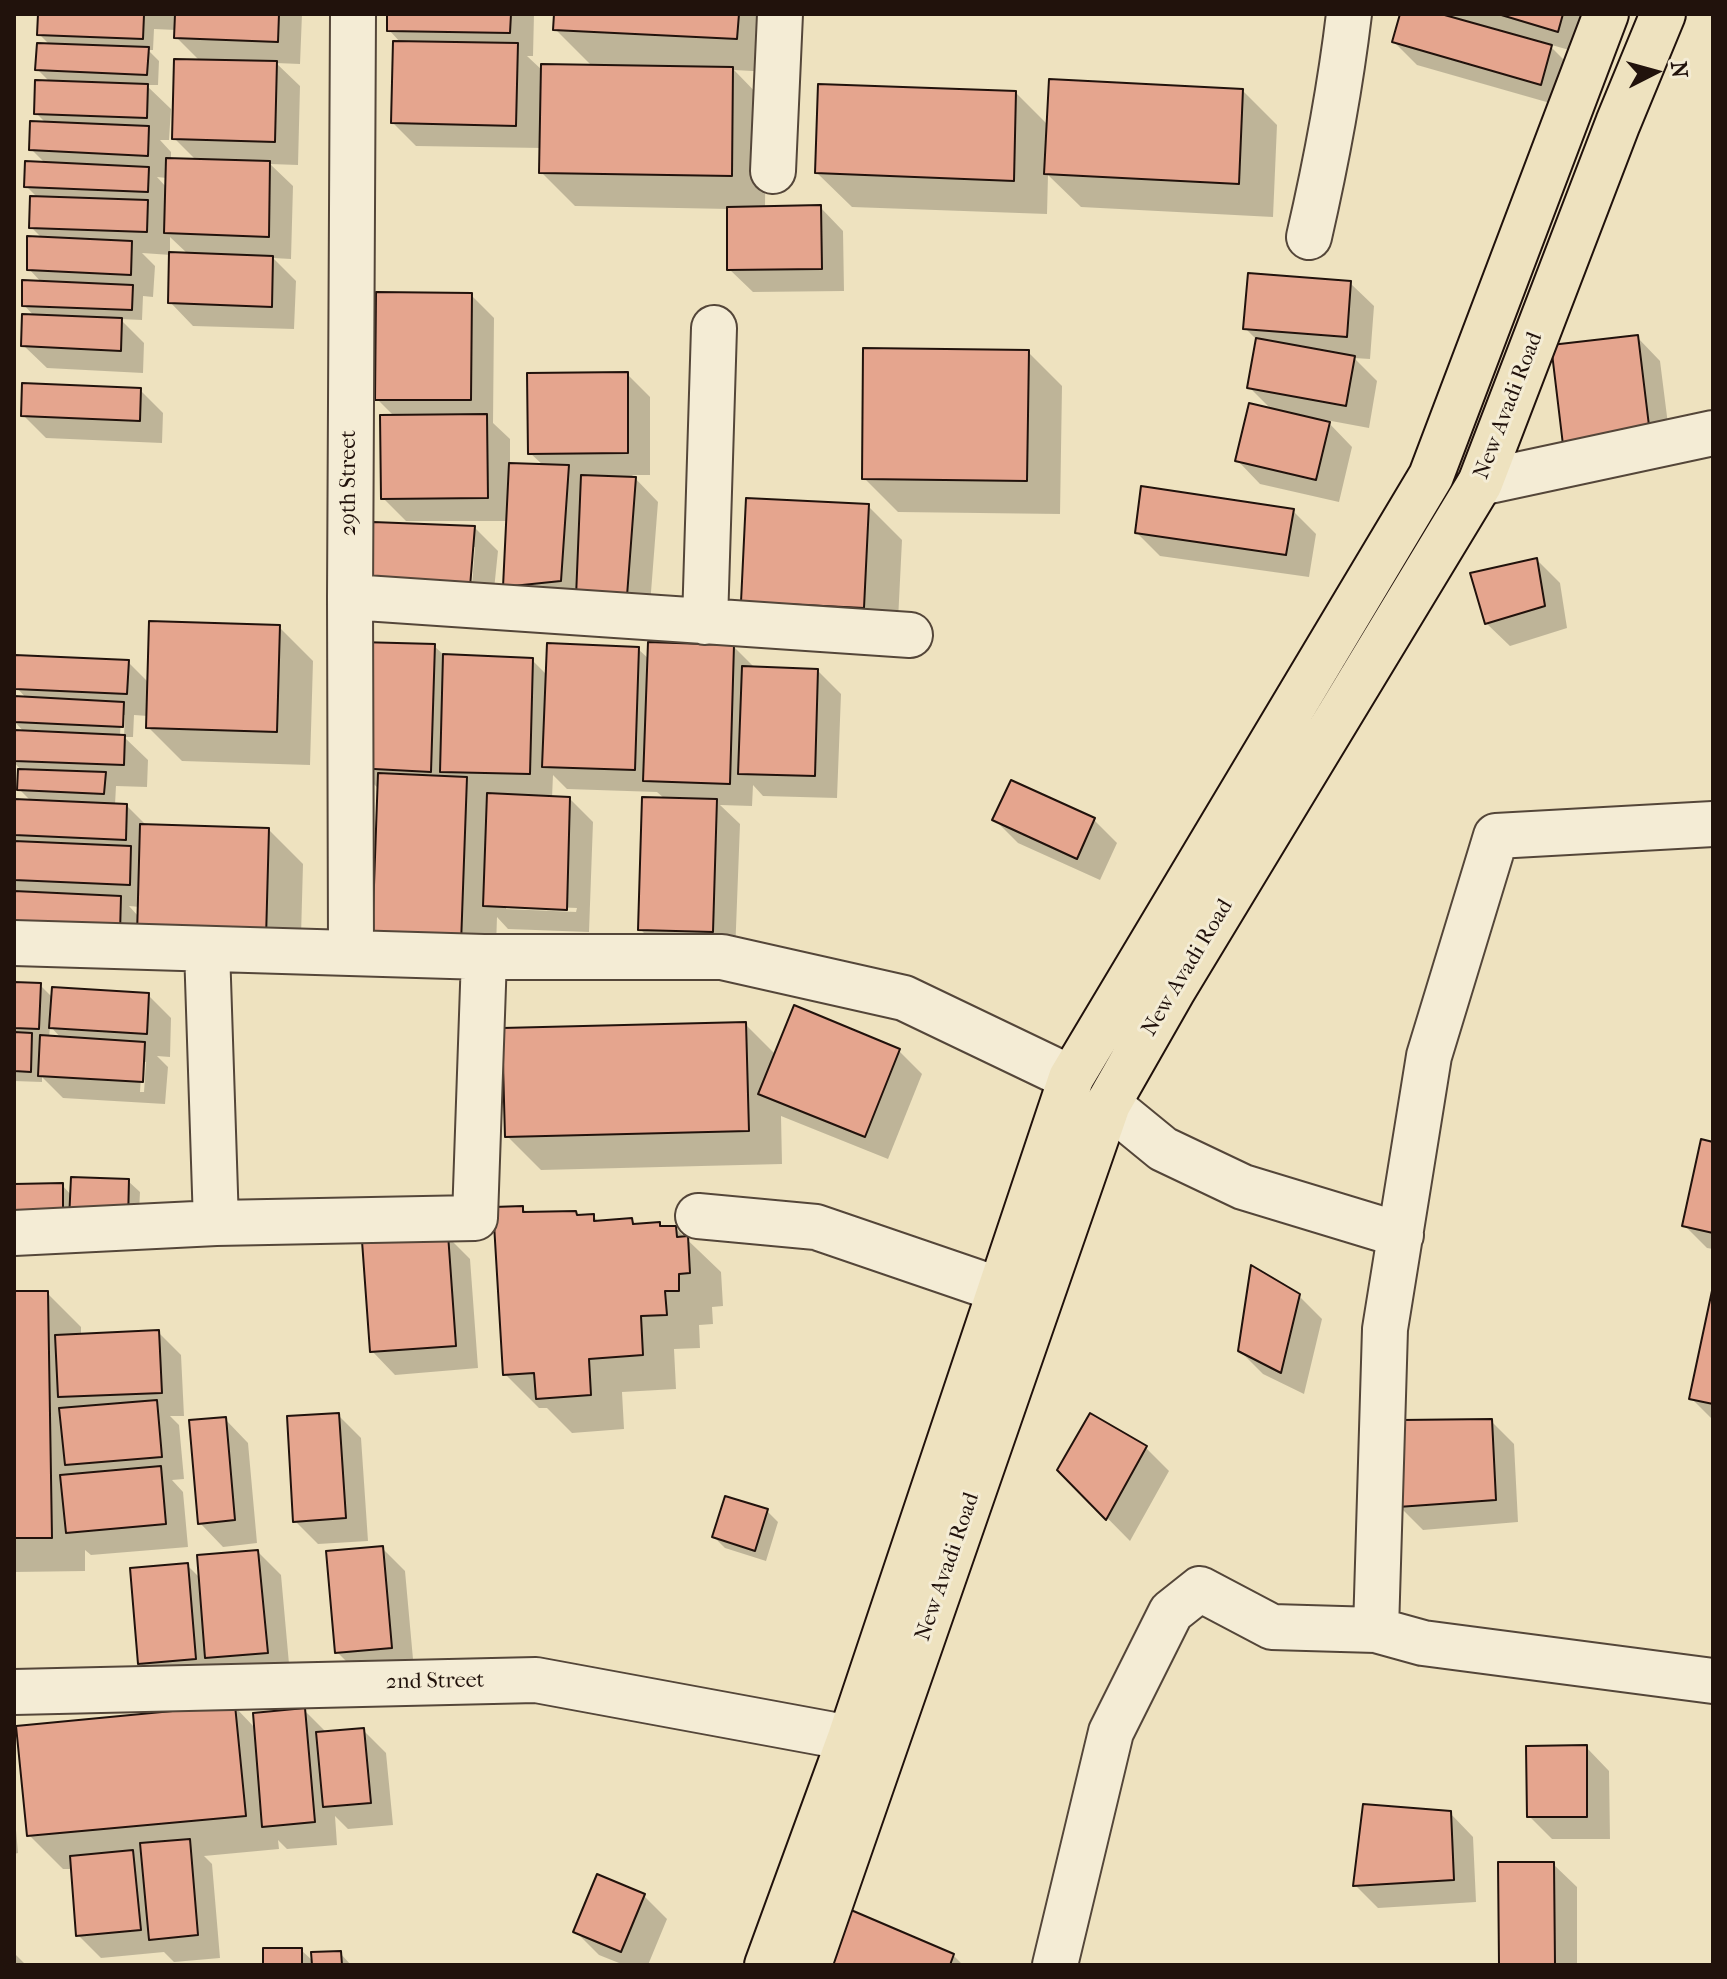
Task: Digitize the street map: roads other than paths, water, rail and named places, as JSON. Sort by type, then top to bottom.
[{"type":"main road","name":"New Avadi Road","points":[[767,1965],[850,1738],[1071,1078],[1431,476],[1606,14]]},
{"type":"main road","name":"New Avadi Road","points":[[809,1965],[1108,1104],[1173,990],[1480,483],[1663,14]]},
{"type":"street","name":"29th Street","points":[[351,951],[353,14]]},
{"type":"street","points":[[773,171],[780,14]]},
{"type":"street","points":[[1309,237],[1340,86],[1349,14]]},
{"type":"street","points":[[705,622],[714,328]]},
{"type":"street","points":[[1480,483],[1713,433]]},
{"type":"street","points":[[350,597],[910,635]]},
{"type":"street","points":[[1376,1630],[1385,1329],[1429,1056],[1496,836],[1713,824]]},
{"type":"street","points":[[14,943],[484,957],[722,957],[904,998],[1071,1078]]},
{"type":"street","points":[[207,949],[216,1223]]},
{"type":"street","points":[[14,1233],[216,1223],[475,1218],[484,957]]},
{"type":"street","points":[[1108,1104],[1163,1149],[1243,1187],[1401,1235]]},
{"type":"street","points":[[698,1216],[816,1227],[1000,1290]]},
{"type":"street","points":[[1055,1965],[1111,1732],[1171,1612],[1200,1589],[1272,1627],[1376,1630],[1423,1643],[1713,1681]]},
{"type":"street","name":"2nd Street","points":[[14,1692],[536,1680],[850,1738]]}]
